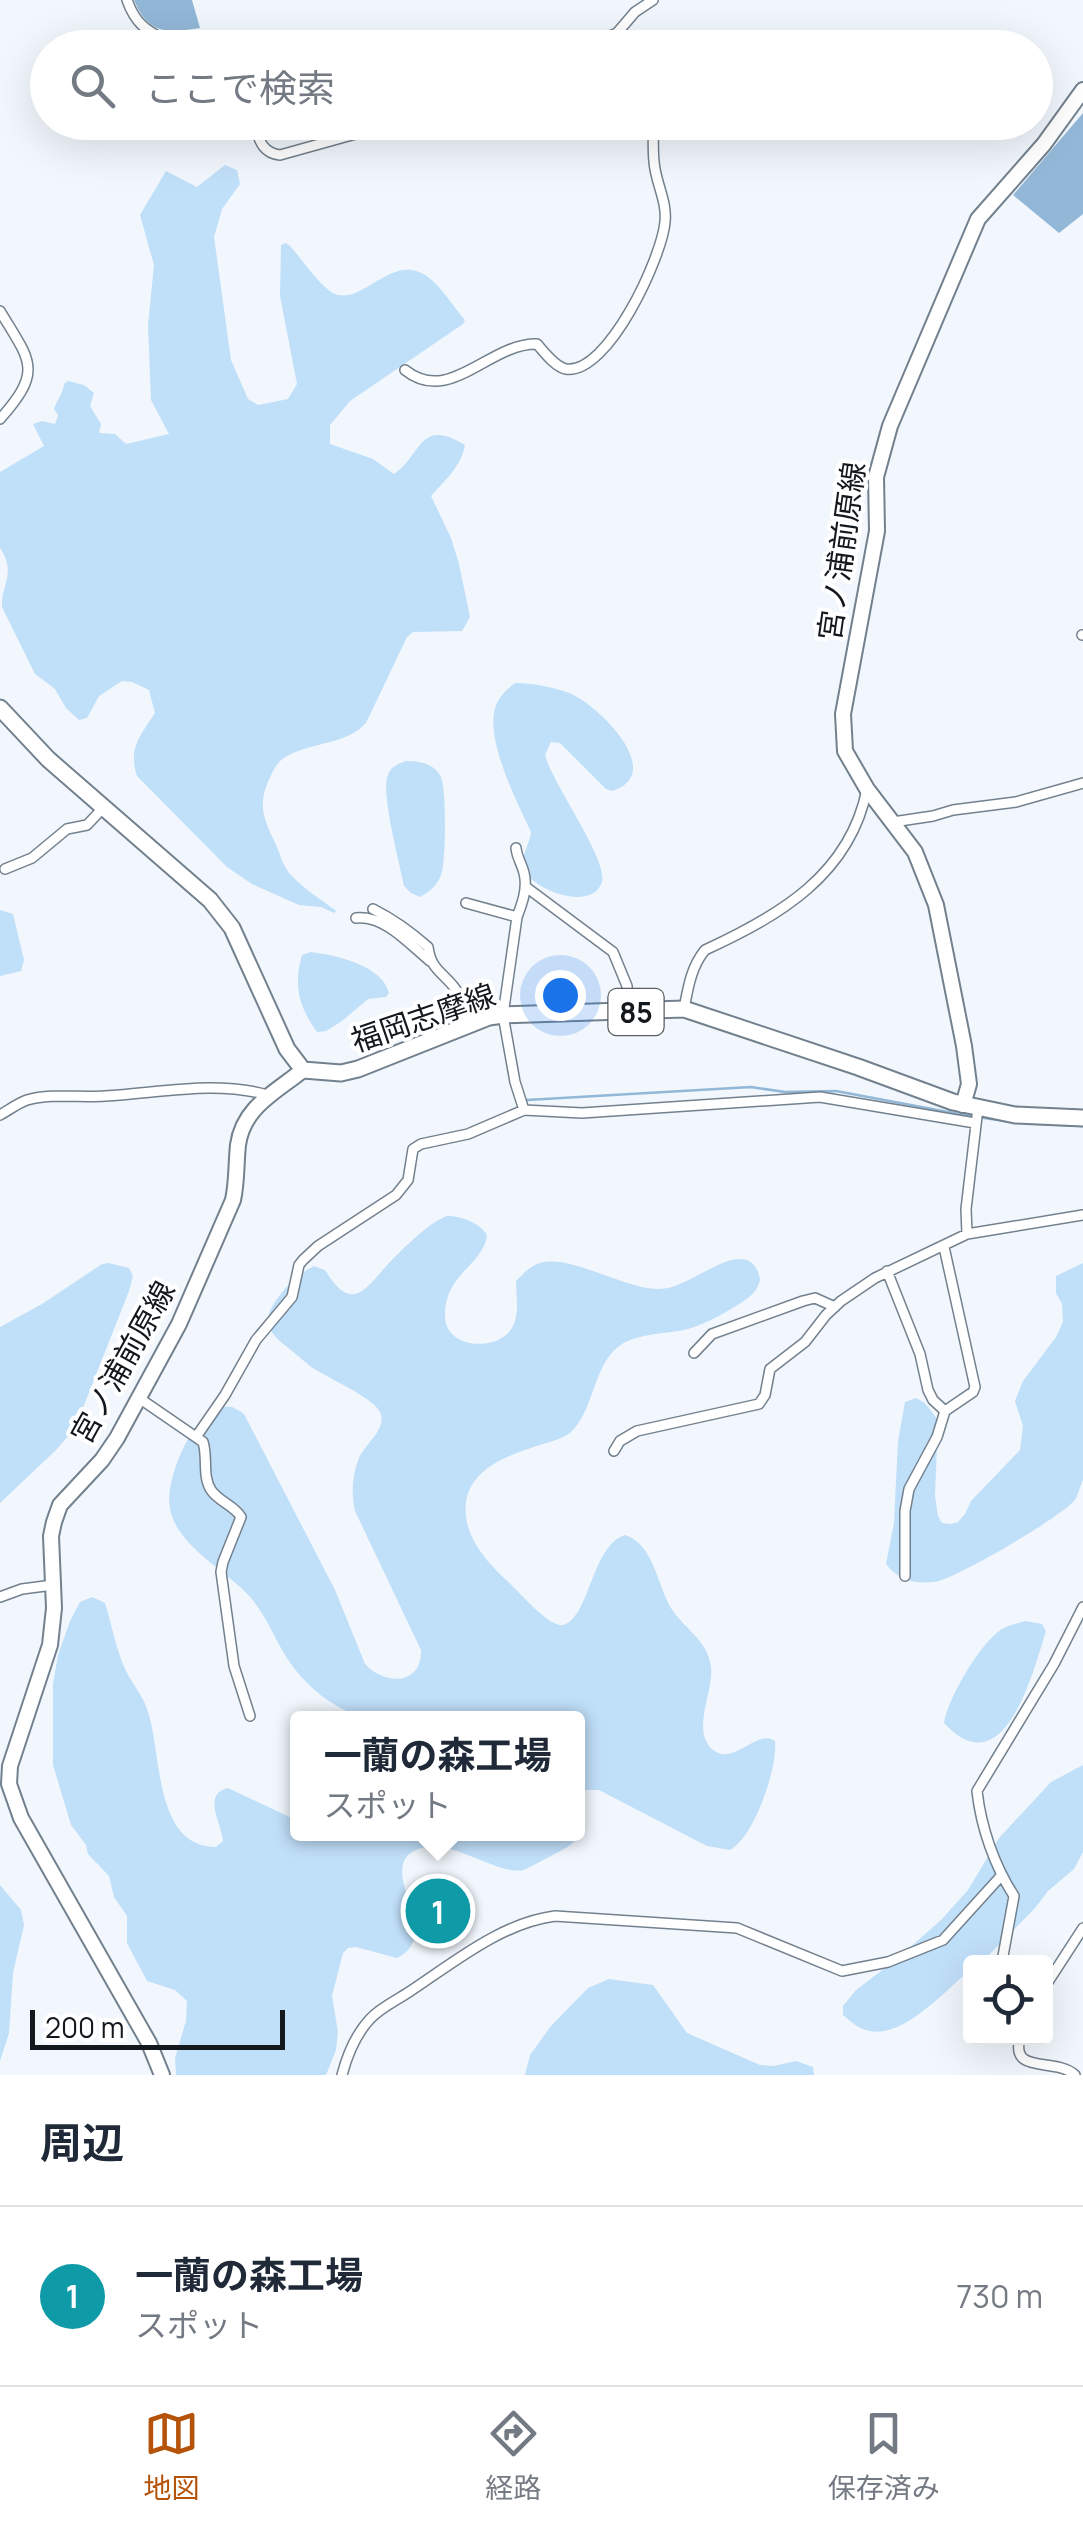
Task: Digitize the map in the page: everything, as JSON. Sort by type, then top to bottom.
[{"type":"main road","name":"宮ノ浦前原線","points":[[1053,132],[1083,90]]},
{"type":"main road","name":"宮ノ浦前原線","points":[[972,1112],[964,1046],[936,904],[915,852],[845,751],[843,714],[877,531],[876,477],[890,426],[978,219],[1047,140]]},
{"type":"main road","points":[[0,708],[48,759],[210,900],[232,928],[287,1049],[303,1070]]},
{"type":"main road","name":"福岡志摩線","points":[[303,1070],[340,1073],[358,1069],[503,1015],[684,1010],[972,1112],[1083,1118]]},
{"type":"main road","name":"宮ノ浦前原線","points":[[162,2075],[149,2043],[21,1818],[8,1784],[15,1746],[50,1646],[54,1608],[51,1536],[60,1505],[102,1460],[178,1324],[236,1188],[244,1123],[254,1107],[303,1070]]},
{"type":"street","points":[[127,0],[146,30]]},
{"type":"street","points":[[618,30],[653,0]]},
{"type":"street","points":[[260,140],[262,147],[280,154],[333,140]]},
{"type":"street","points":[[405,370],[421,381],[434,383],[532,343],[564,369],[576,368],[605,346],[639,298],[666,220],[654,168],[654,140]]},
{"type":"street","points":[[0,311],[24,350],[30,372],[27,384],[0,418]]},
{"type":"street","points":[[893,822],[1016,802],[1083,783]]},
{"type":"street","points":[[684,1010],[700,954],[766,920],[826,869],[852,836],[867,788]]},
{"type":"street","points":[[5,869],[32,858],[67,830],[87,825],[103,808]]},
{"type":"street","points":[[516,848],[526,886],[503,1015],[524,1110]]},
{"type":"street","points":[[526,886],[613,952],[627,986],[629,1012]]},
{"type":"street","points":[[466,903],[518,918]]},
{"type":"street","points":[[373,909],[426,944],[430,962]]},
{"type":"street","points":[[356,918],[372,918],[387,926],[430,962],[456,989],[468,1025]]},
{"type":"street","points":[[0,1115],[21,1102],[46,1097],[228,1087],[268,1096]]},
{"type":"street","points":[[196,1437],[256,1340],[292,1297],[298,1265],[318,1246],[396,1195],[408,1180],[413,1149],[468,1134],[524,1110],[582,1113],[820,1097],[972,1112],[968,1234]]},
{"type":"street","points":[[614,1451],[620,1440],[637,1431],[759,1404],[765,1395],[770,1369],[805,1342],[834,1306],[887,1271],[968,1234],[1083,1215]]},
{"type":"street","points":[[905,1576],[906,1500],[912,1481],[937,1437],[944,1411],[973,1392],[975,1381],[944,1247]]},
{"type":"street","points":[[887,1271],[920,1354],[928,1390],[944,1411]]},
{"type":"street","points":[[694,1352],[704,1340],[722,1330],[803,1301],[815,1298],[834,1306]]},
{"type":"street","points":[[138,1398],[203,1442],[209,1486],[241,1518],[221,1572],[234,1666],[250,1716]]},
{"type":"street","points":[[0,1597],[22,1589],[52,1586]]},
{"type":"street","points":[[1003,1955],[1014,1896],[1001,1876],[977,1792],[1062,1650],[1083,1606]]},
{"type":"street","points":[[342,2075],[348,2055],[370,2018],[465,1955],[517,1925],[538,1918],[737,1928],[842,1971],[888,1962],[942,1940],[1001,1876]]},
{"type":"street","points":[[1053,1974],[1083,1928]]},
{"type":"street","points":[[1019,2045],[1022,2060],[1036,2067],[1059,2066],[1075,2075]]},
{"type":"shaded area","points":[[134,0],[192,0],[200,28],[160,29]]},
{"type":"shaded area","points":[[1083,113],[1083,214],[1059,233],[1013,195]]},
{"type":"shaded area","points":[[225,165],[237,170],[240,184],[222,209],[214,237],[231,360],[248,399],[258,405],[288,399],[297,384],[280,296],[281,245],[286,243],[333,293],[344,296],[390,274],[415,271],[433,281],[465,320],[350,401],[330,425],[330,444],[373,459],[394,474],[430,437],[450,437],[465,445],[456,467],[431,496],[451,538],[470,617],[462,631],[413,632],[407,637],[366,723],[349,735],[287,756],[272,773],[263,811],[283,862],[296,880],[334,913],[299,905],[252,884],[227,867],[137,776],[135,750],[155,713],[149,690],[122,681],[99,696],[87,718],[79,720],[55,689],[35,674],[2,607],[8,572],[0,548],[0,472],[44,446],[33,424],[55,424],[58,415],[54,409],[64,384],[68,381],[84,385],[94,393],[90,406],[101,424],[99,433],[115,434],[126,444],[169,434],[151,400],[148,325],[154,265],[140,215],[166,171],[197,187]]},
{"type":"shaded area","points":[[515,683],[556,689],[581,700],[610,724],[631,755],[633,770],[627,782],[612,791],[560,743],[551,742],[545,755],[602,871],[602,882],[587,896],[551,891],[524,870],[531,832],[504,772],[493,722],[498,701]]},
{"type":"shaded area","points":[[406,761],[433,768],[440,775],[444,793],[443,868],[435,886],[420,897],[404,886],[387,796],[389,772]]},
{"type":"shaded area","points":[[0,910],[13,914],[24,960],[21,971],[0,976]]},
{"type":"shaded area","points":[[311,952],[345,959],[368,969],[385,983],[389,993],[386,997],[368,999],[342,1021],[317,1032],[302,1005],[298,986],[302,955]]},
{"type":"shaded area","points":[[447,1216],[458,1217],[480,1227],[487,1235],[479,1254],[457,1280],[446,1302],[448,1328],[454,1336],[474,1344],[496,1341],[512,1328],[517,1311],[516,1281],[540,1263],[566,1263],[657,1289],[676,1286],[734,1260],[748,1261],[758,1272],[760,1282],[754,1292],[719,1316],[688,1329],[622,1344],[600,1372],[574,1429],[500,1460],[478,1477],[466,1500],[468,1525],[480,1550],[533,1607],[557,1624],[572,1620],[579,1610],[598,1566],[614,1542],[625,1535],[643,1547],[673,1611],[709,1658],[711,1677],[703,1721],[706,1741],[720,1754],[728,1754],[760,1739],[775,1741],[773,1767],[763,1801],[748,1832],[730,1850],[707,1846],[599,1790],[585,1791],[585,1711],[348,1711],[332,1703],[294,1668],[251,1598],[193,1547],[175,1523],[169,1496],[185,1445],[205,1416],[218,1409],[236,1409],[244,1414],[335,1590],[365,1664],[391,1678],[409,1676],[415,1670],[421,1650],[354,1504],[357,1464],[381,1424],[380,1412],[368,1400],[310,1366],[285,1346],[271,1330],[268,1317],[287,1286],[314,1266],[325,1270],[344,1292],[359,1293],[432,1224]]},
{"type":"shaded area","points":[[108,1263],[129,1268],[133,1276],[75,1428],[0,1503],[0,1327]]},
{"type":"shaded area","points":[[1083,1263],[1083,1480],[1075,1499],[1028,1534],[945,1579],[920,1582],[901,1577],[886,1564],[894,1523],[898,1441],[905,1402],[916,1398],[938,1420],[938,1516],[942,1523],[958,1522],[971,1501],[1020,1450],[1023,1426],[1015,1401],[1023,1381],[1063,1322],[1056,1276]]},
{"type":"shaded area","points":[[92,1597],[105,1603],[123,1663],[146,1707],[171,1815],[181,1832],[196,1843],[216,1847],[223,1841],[214,1802],[220,1791],[228,1788],[290,1817],[290,1841],[574,1841],[523,1870],[430,1846],[406,1858],[402,1870],[414,1934],[410,1947],[397,1958],[356,1947],[343,1953],[332,1996],[338,2032],[336,2050],[326,2075],[176,2075],[175,2058],[186,2021],[187,2001],[175,1990],[147,1981],[127,1943],[127,1916],[114,1897],[109,1876],[88,1854],[71,1825],[53,1765],[53,1684],[58,1655],[80,1602]]},
{"type":"shaded area","points":[[1025,1621],[1042,1624],[1046,1631],[1024,1696],[999,1734],[983,1742],[965,1739],[944,1723],[958,1686],[993,1636]]},
{"type":"shaded area","points":[[1083,1765],[1083,1852],[1074,1869],[1048,1891],[989,1955],[963,1955],[963,1976],[910,2020],[883,2031],[870,2031],[843,2015],[843,2006],[856,1990],[941,1920],[968,1890],[999,1838],[1051,1782]]},
{"type":"shaded area","points":[[0,1885],[21,1910],[24,1925],[13,1973],[9,2033],[0,2061]]},
{"type":"shaded area","points":[[609,1979],[653,1985],[687,2033],[760,2065],[796,2061],[813,2067],[814,2075],[525,2075],[530,2055],[551,2026],[588,1988]]},
{"type":"waterway","points":[[527,1100],[751,1087],[785,1092],[836,1091],[1005,1121]]},
{"type":"waterway","points":[[1038,1124],[1083,1126]]},
{"type":"place","name":"一蘭の森工場","points":[[438,1911]]}]
